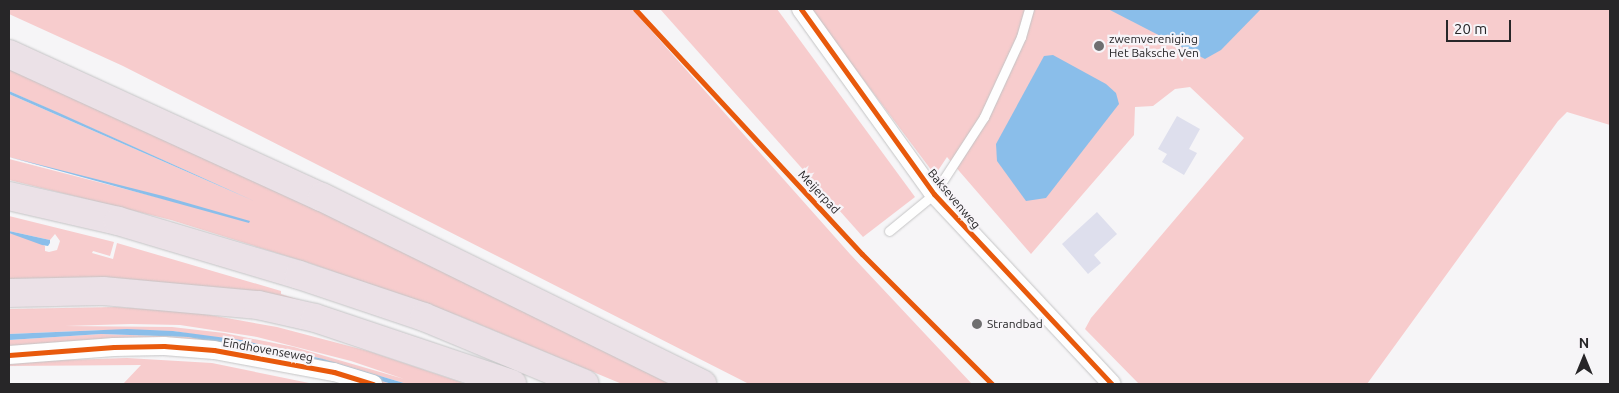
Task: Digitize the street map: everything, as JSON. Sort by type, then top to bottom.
[{"type":"highway","points":[[9,54],[322,197],[702,384]]},
{"type":"highway","points":[[9,196],[118,220],[299,275],[424,317],[585,384]]},
{"type":"highway","points":[[9,293],[103,291],[204,298],[258,305],[315,318],[512,384]]},
{"type":"street","name":"Baksevenweg","points":[[801,9],[934,194],[1112,384]]},
{"type":"street","name":"Eindhovenseweg","points":[[9,355],[114,347],[197,349],[334,372],[373,384]]},
{"type":"lane","points":[[889,231],[934,194],[984,117],[1021,37],[1029,9]]},
{"type":"shaded area","points":[[9,9],[632,9],[850,254],[972,384],[749,384],[123,66],[9,14]]},
{"type":"shaded area","points":[[660,9],[777,9],[915,197],[863,237]]},
{"type":"shaded area","points":[[810,9],[1610,9],[1610,125],[1567,112],[1558,121],[1367,384],[1139,384],[1085,329],[1091,318],[1244,138],[1190,87],[1175,89],[1153,106],[1135,107],[1134,135],[1031,254],[947,157],[935,175]]},
{"type":"shaded area","points":[[9,68],[357,228],[670,384],[622,384],[459,316],[312,264],[171,220],[9,180],[9,159],[249,221],[9,157],[9,94],[254,201],[9,91]]},
{"type":"shaded area","points":[[9,216],[114,242],[110,256],[93,251],[92,253],[113,259],[117,243],[281,291],[281,294],[359,320],[9,284],[9,233],[31,238],[45,246],[45,251],[49,252],[57,250],[60,241],[55,234],[50,240],[9,231]]},
{"type":"shaded area","points":[[116,307],[193,312],[277,327],[368,351],[466,384],[407,384],[295,351],[173,331],[102,330],[9,334],[9,309]],"holes":[[[180,325],[257,337],[351,361],[404,379],[294,347],[224,333],[172,327],[65,326]]]},
{"type":"shaded area","points":[[101,334],[188,337],[225,342],[309,360],[392,384],[351,384],[226,355],[9,352],[9,340]]},
{"type":"shaded area","points":[[127,358],[212,363],[314,384],[123,384],[141,365],[9,366],[9,362]]},
{"type":"water","points":[[1108,9],[1261,9],[1221,50],[1205,59]]},
{"type":"water","points":[[1053,55],[1106,84],[1116,93],[1119,104],[1046,198],[1026,201],[997,161],[996,144],[1044,56]]},
{"type":"water","points":[[9,91],[57,112],[254,201],[9,94]]},
{"type":"water","points":[[9,157],[163,196],[250,221],[249,223]]},
{"type":"water","points":[[9,231],[50,240],[50,243],[48,246],[42,245],[9,233]]},
{"type":"water","points":[[127,329],[173,331],[241,340],[323,359],[407,384],[392,384],[309,360],[188,337],[101,334],[9,340],[9,334]]},
{"type":"building","points":[[1177,116],[1200,129],[1189,149],[1197,153],[1184,175],[1162,162],[1167,154],[1158,149]]},
{"type":"building","points":[[1097,212],[1117,234],[1094,255],[1101,263],[1088,274],[1062,244]]},
{"type":"cycle path","name":"Meijerpad","points":[[635,9],[862,254],[992,384]]},
{"type":"cycle path","points":[[801,9],[934,194],[1112,384]]},
{"type":"cycle path","points":[[9,355],[114,347],[164,346],[214,350],[334,372],[373,384]]},
{"type":"place","name":"zwemvereniging Het Baksche Ven","points":[[1099,46]]},
{"type":"place","name":"Strandbad","points":[[977,324]]}]
